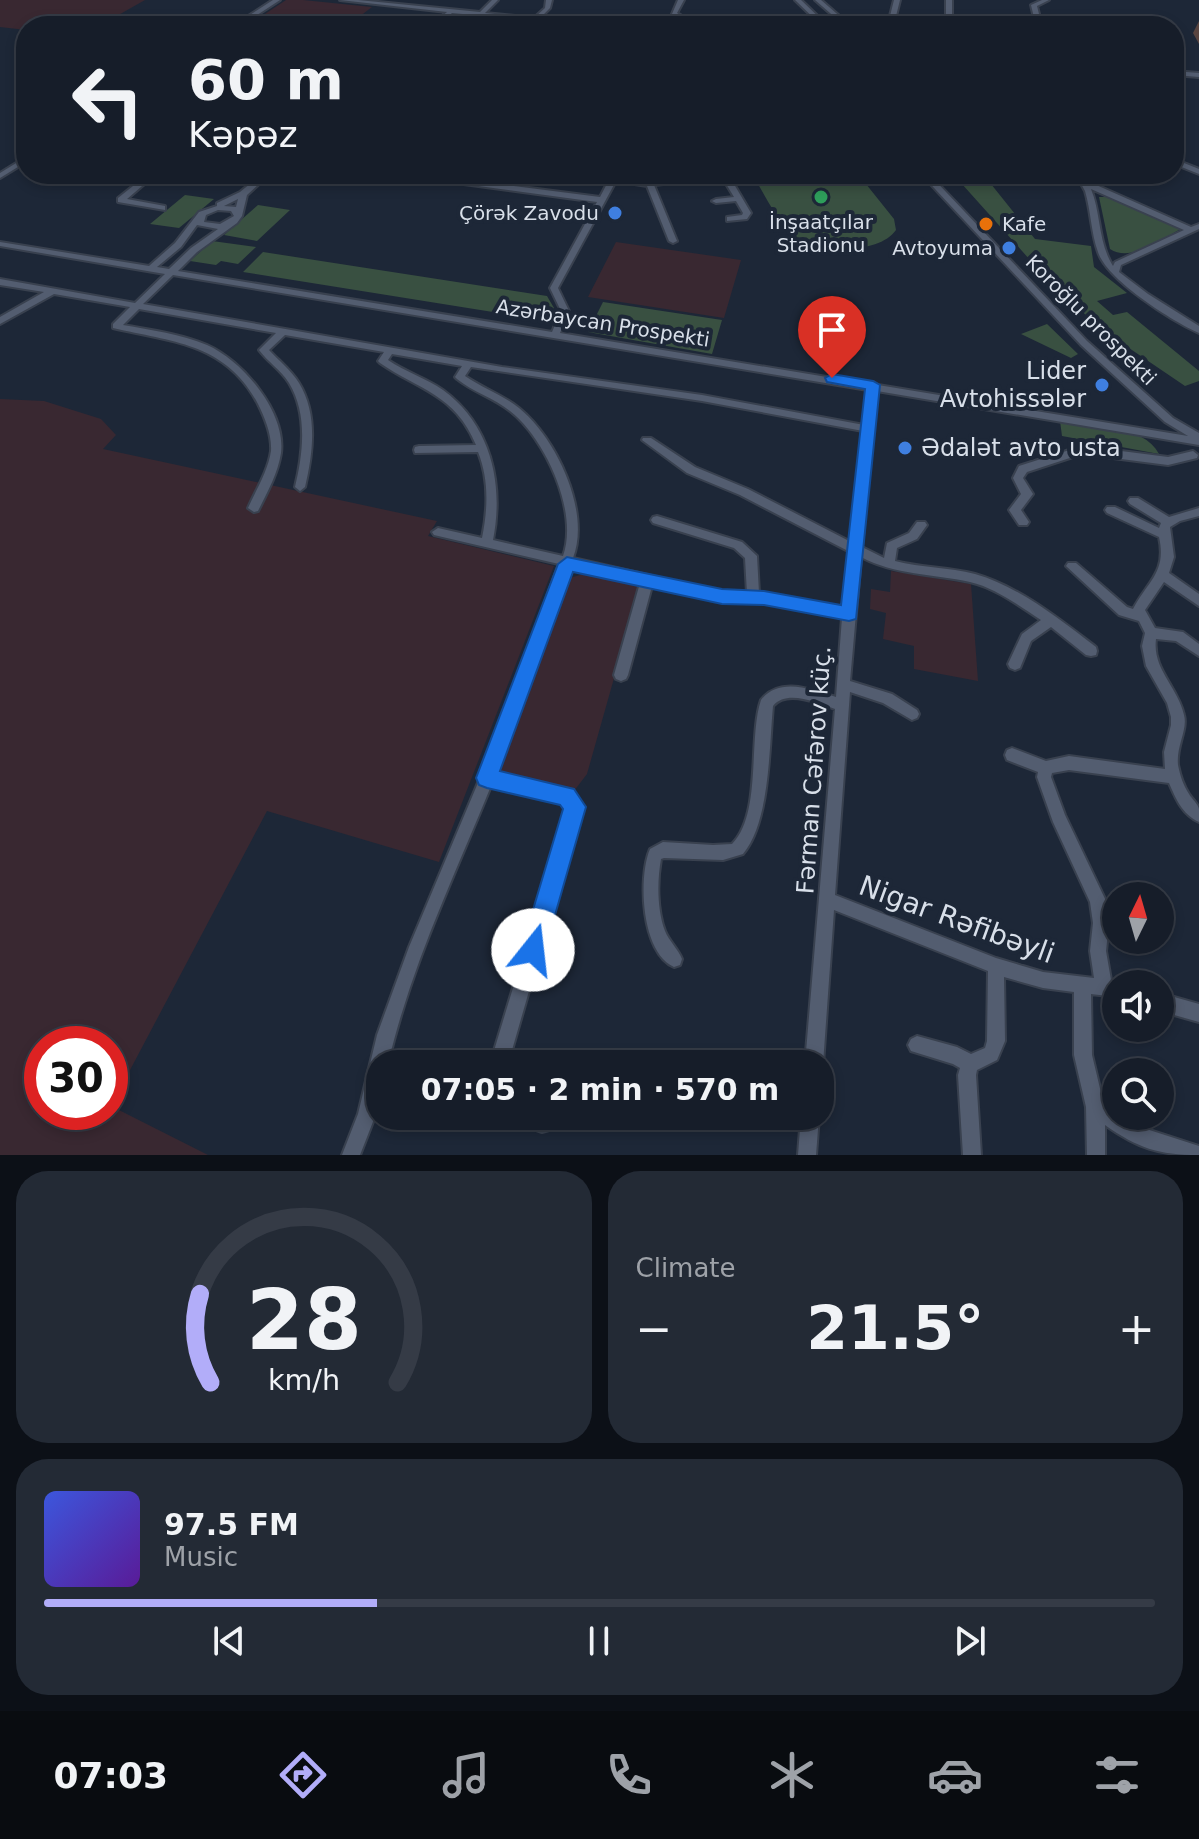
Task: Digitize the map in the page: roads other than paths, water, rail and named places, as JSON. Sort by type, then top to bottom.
[{"type":"street","points":[[252,16],[277,0]]},
{"type":"street","points":[[343,0],[503,16]]},
{"type":"street","points":[[419,8],[428,0]]},
{"type":"street","points":[[481,14],[495,0]]},
{"type":"street","points":[[679,16],[674,13],[681,0]]},
{"type":"street","points":[[798,0],[815,16]]},
{"type":"street","points":[[818,0],[836,16]]},
{"type":"street","points":[[1037,16],[1034,5],[1046,0]]},
{"type":"street","points":[[445,16],[451,11]]},
{"type":"street","points":[[140,184],[121,200],[162,208]]},
{"type":"street","points":[[151,268],[178,245],[200,216],[243,194],[254,184]]},
{"type":"street","points":[[480,184],[602,200]]},
{"type":"street","points":[[556,333],[565,311],[554,288],[611,184]]},
{"type":"street","points":[[648,184],[673,241]]},
{"type":"street","points":[[730,184],[746,216],[730,219]]},
{"type":"street","name":"Koroğlu prospekti","points":[[934,184],[1061,320],[1169,420]]},
{"type":"street","points":[[1085,184],[1092,200],[1103,257],[1114,273],[1199,330]]},
{"type":"street","points":[[1088,184],[1195,228]]},
{"type":"street","points":[[243,194],[236,218],[201,244],[116,326],[221,354],[233,360],[256,388],[277,446],[254,508]]},
{"type":"street","points":[[1092,200],[1098,195],[1115,197]]},
{"type":"street","points":[[716,201],[739,199]]},
{"type":"street","points":[[209,210],[230,208],[236,210],[236,218]]},
{"type":"street","points":[[200,216],[200,223],[209,226],[236,218]]},
{"type":"street","points":[[1114,273],[1115,266],[1195,228]]},
{"type":"street","name":"Azərbaycan Prospekti","points":[[0,244],[1199,440]]},
{"type":"street","points":[[1101,246],[1115,257],[1135,257]]},
{"type":"street","points":[[0,282],[523,374],[702,398],[868,429]]},
{"type":"street","points":[[0,321],[53,291]]},
{"type":"street","points":[[284,331],[264,350],[296,386],[304,410],[307,451],[300,487]]},
{"type":"street","points":[[390,349],[383,361],[423,381],[456,405],[482,448],[492,480],[494,505],[487,543]]},
{"type":"street","points":[[382,1050],[417,947],[487,778],[571,549],[571,523],[562,483],[548,448],[527,420],[460,377],[469,363]]},
{"type":"street","name":"Fərman Cəfərov küç.","points":[[815,1050],[849,614],[873,385]]},
{"type":"street","points":[[1169,420],[1196,457]]},
{"type":"street","points":[[1169,420],[1199,440]]},
{"type":"street","points":[[647,440],[691,470],[744,492],[855,551],[889,564],[985,581],[1051,620],[1091,651]]},
{"type":"street","points":[[419,450],[482,448]]},
{"type":"street","points":[[1023,522],[1015,510],[1027,494],[1018,478],[1023,469],[1082,450],[1168,461],[1196,457]]},
{"type":"street","points":[[1134,501],[1168,522]]},
{"type":"street","points":[[1111,510],[1162,534]]},
{"type":"street","points":[[1199,512],[1168,522],[1162,534],[1168,557],[1162,574],[1147,593],[1139,610],[1151,633],[1148,657],[1178,715],[1170,758],[1175,777],[1187,804],[1199,815]]},
{"type":"street","points":[[657,520],[738,545],[748,551],[751,556],[753,597]]},
{"type":"street","points":[[889,564],[891,546],[913,536],[921,525]]},
{"type":"street","points":[[438,532],[567,564],[722,597],[753,597],[849,614]]},
{"type":"street","points":[[1072,566],[1123,611],[1141,617]]},
{"type":"street","points":[[1162,574],[1199,601]]},
{"type":"street","points":[[621,675],[647,581]]},
{"type":"street","points":[[1015,664],[1026,638],[1051,620]]},
{"type":"street","points":[[1151,633],[1179,636],[1199,651]]},
{"type":"street","points":[[845,685],[887,698],[912,714]]},
{"type":"street","points":[[674,959],[659,937],[656,925],[650,871],[655,854],[663,850],[725,852],[737,850],[746,840],[752,821],[766,704],[770,696],[788,692],[843,705]]},
{"type":"street","points":[[1012,755],[1046,768],[1069,763],[1175,777]]},
{"type":"street","points":[[1046,768],[1044,777],[1053,805],[1098,901],[1101,923],[1098,951],[1104,970]]},
{"type":"street","points":[[487,778],[566,796],[575,807],[503,1050]]},
{"type":"street","name":"Nigar Rəfibəyli","points":[[828,900],[996,966],[1043,980],[1102,987]]},
{"type":"street","points":[[972,1155],[967,1075],[970,1064],[991,1054],[996,1041],[996,966]]},
{"type":"street","points":[[1082,987],[1083,1055],[1095,1107],[1096,1155]]},
{"type":"street","points":[[1174,1006],[1199,1013]]},
{"type":"street","points":[[917,1045],[957,1056],[970,1064]]},
{"type":"street","points":[[1095,1107],[1135,1135],[1199,1155]]},
{"type":"street","points":[[351,1155],[366,1118]]},
{"type":"street","points":[[807,1155],[809,1130]]},
{"type":"place","name":"İnşaatçılar Stadionu","points":[[821,197]]},
{"type":"place","name":"Çörək Zavodu","points":[[615,213]]},
{"type":"place","name":"Kafe","points":[[986,224]]},
{"type":"place","name":"Avtoyuma","points":[[1009,248]]},
{"type":"place","name":"Lider Avtohissələr","points":[[1102,385]]},
{"type":"place","name":"Ədalət avto usta","points":[[905,448]]}]
